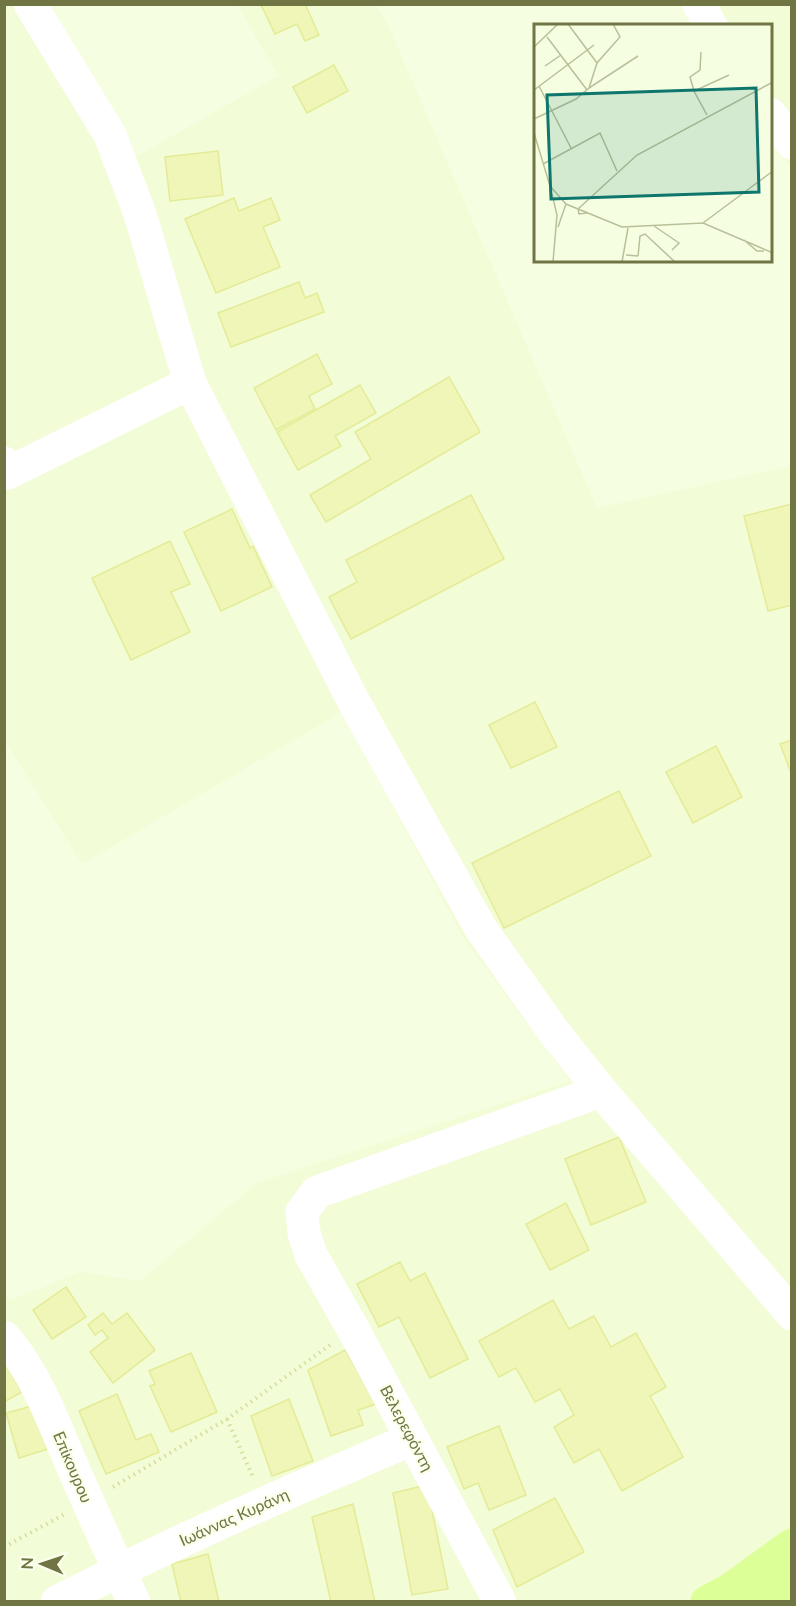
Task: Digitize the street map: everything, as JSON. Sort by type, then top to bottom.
[{"type":"main road","points":[[707,1602],[731,1589],[792,1545]]},
{"type":"main road","points":[[718,1602],[792,1583]]},
{"type":"street","points":[[30,4],[110,135],[140,214],[190,383],[355,704],[481,929],[554,1032],[601,1091],[792,1314]]},
{"type":"street","points":[[699,4],[710,24]]},
{"type":"street","points":[[772,115],[792,143]]},
{"type":"street","points":[[6,470],[190,383]]},
{"type":"street","name":"Βελερεφόντη","points":[[500,1602],[353,1329],[311,1256],[304,1233],[302,1212],[317,1192],[601,1091]]},
{"type":"street","name":"Επίκουρου","points":[[4,1337],[16,1350],[37,1385],[134,1602]]},
{"type":"street","name":"Ιωάννας Κυράνη","points":[[57,1602],[119,1570],[264,1503],[412,1439]]},
{"type":"path","points":[[4,1547],[88,1502],[227,1419],[353,1329]]},
{"type":"path","points":[[227,1419],[264,1503]]},
{"type":"shaded area","points":[[5,5],[17,5],[114,167],[278,76],[238,5],[376,5],[387,23],[597,508],[791,466],[791,1601],[5,1601],[5,1295],[9,1301],[80,1272],[140,1281],[257,1183],[570,1081],[463,938],[342,712],[82,864],[5,741]]},
{"type":"shaded area","points":[[684,5],[791,5],[791,167],[772,139],[772,24],[695,24]]},
{"type":"building","points":[[305,4],[319,35],[305,41],[297,24],[275,34],[261,5]]},
{"type":"building","points":[[334,65],[348,91],[307,113],[293,87]]},
{"type":"building","points":[[218,151],[223,195],[170,201],[165,157]]},
{"type":"building","points":[[234,198],[239,211],[271,198],[280,220],[263,227],[280,267],[216,293],[185,219]]},
{"type":"building","points":[[299,282],[305,298],[317,293],[324,312],[231,347],[218,313]]},
{"type":"building","points":[[317,354],[332,384],[309,396],[315,409],[276,430],[254,388]]},
{"type":"building","points":[[449,377],[480,432],[326,522],[310,495],[371,459],[355,432]]},
{"type":"building","points":[[360,385],[376,413],[335,436],[341,446],[298,470],[277,432]]},
{"type":"building","points":[[471,495],[504,559],[351,639],[329,597],[357,582],[346,560]]},
{"type":"building","points":[[792,504],[792,605],[768,611],[744,516]]},
{"type":"building","points":[[232,509],[250,548],[253,546],[272,587],[221,611],[184,532]]},
{"type":"building","points":[[170,541],[190,584],[171,592],[190,632],[131,660],[92,578]]},
{"type":"building","points":[[535,702],[557,747],[511,768],[489,725]]},
{"type":"building","points":[[792,740],[792,775],[780,744]]},
{"type":"building","points":[[716,746],[742,797],[693,823],[666,772]]},
{"type":"building","points":[[619,791],[651,856],[504,928],[472,863]]},
{"type":"building","points":[[619,1137],[646,1202],[591,1225],[565,1159]]},
{"type":"building","points":[[566,1203],[589,1250],[550,1270],[526,1224]]},
{"type":"building","points":[[400,1262],[410,1281],[425,1273],[468,1359],[430,1378],[399,1317],[379,1327],[357,1284]]},
{"type":"building","points":[[66,1287],[86,1317],[52,1339],[33,1310]]},
{"type":"building","points":[[553,1300],[569,1329],[594,1316],[611,1347],[636,1333],[666,1387],[650,1396],[683,1457],[622,1491],[599,1449],[574,1463],[554,1427],[574,1415],[560,1389],[535,1402],[516,1368],[499,1377],[479,1341]]},
{"type":"building","points":[[103,1313],[112,1324],[127,1313],[155,1350],[113,1383],[90,1352],[108,1338],[102,1330],[95,1335],[88,1325]]},
{"type":"building","points":[[345,1350],[376,1404],[358,1410],[363,1425],[331,1436],[308,1370]]},
{"type":"building","points":[[191,1353],[217,1412],[171,1432],[150,1386],[155,1384],[149,1371]]},
{"type":"building","points":[[4,1361],[22,1392],[4,1402]]},
{"type":"building","points":[[117,1394],[136,1440],[151,1434],[159,1452],[106,1474],[79,1411]]},
{"type":"building","points":[[289,1399],[313,1461],[272,1476],[251,1416]]},
{"type":"building","points":[[36,1405],[48,1449],[19,1458],[6,1413]]},
{"type":"building","points":[[499,1426],[526,1495],[489,1510],[478,1483],[464,1489],[447,1447]]},
{"type":"building","points":[[427,1485],[448,1589],[412,1595],[393,1493]]},
{"type":"building","points":[[555,1498],[584,1552],[517,1587],[493,1530]]},
{"type":"building","points":[[353,1504],[375,1602],[331,1602],[312,1517]]},
{"type":"building","points":[[208,1554],[219,1602],[181,1602],[172,1564]]}]
